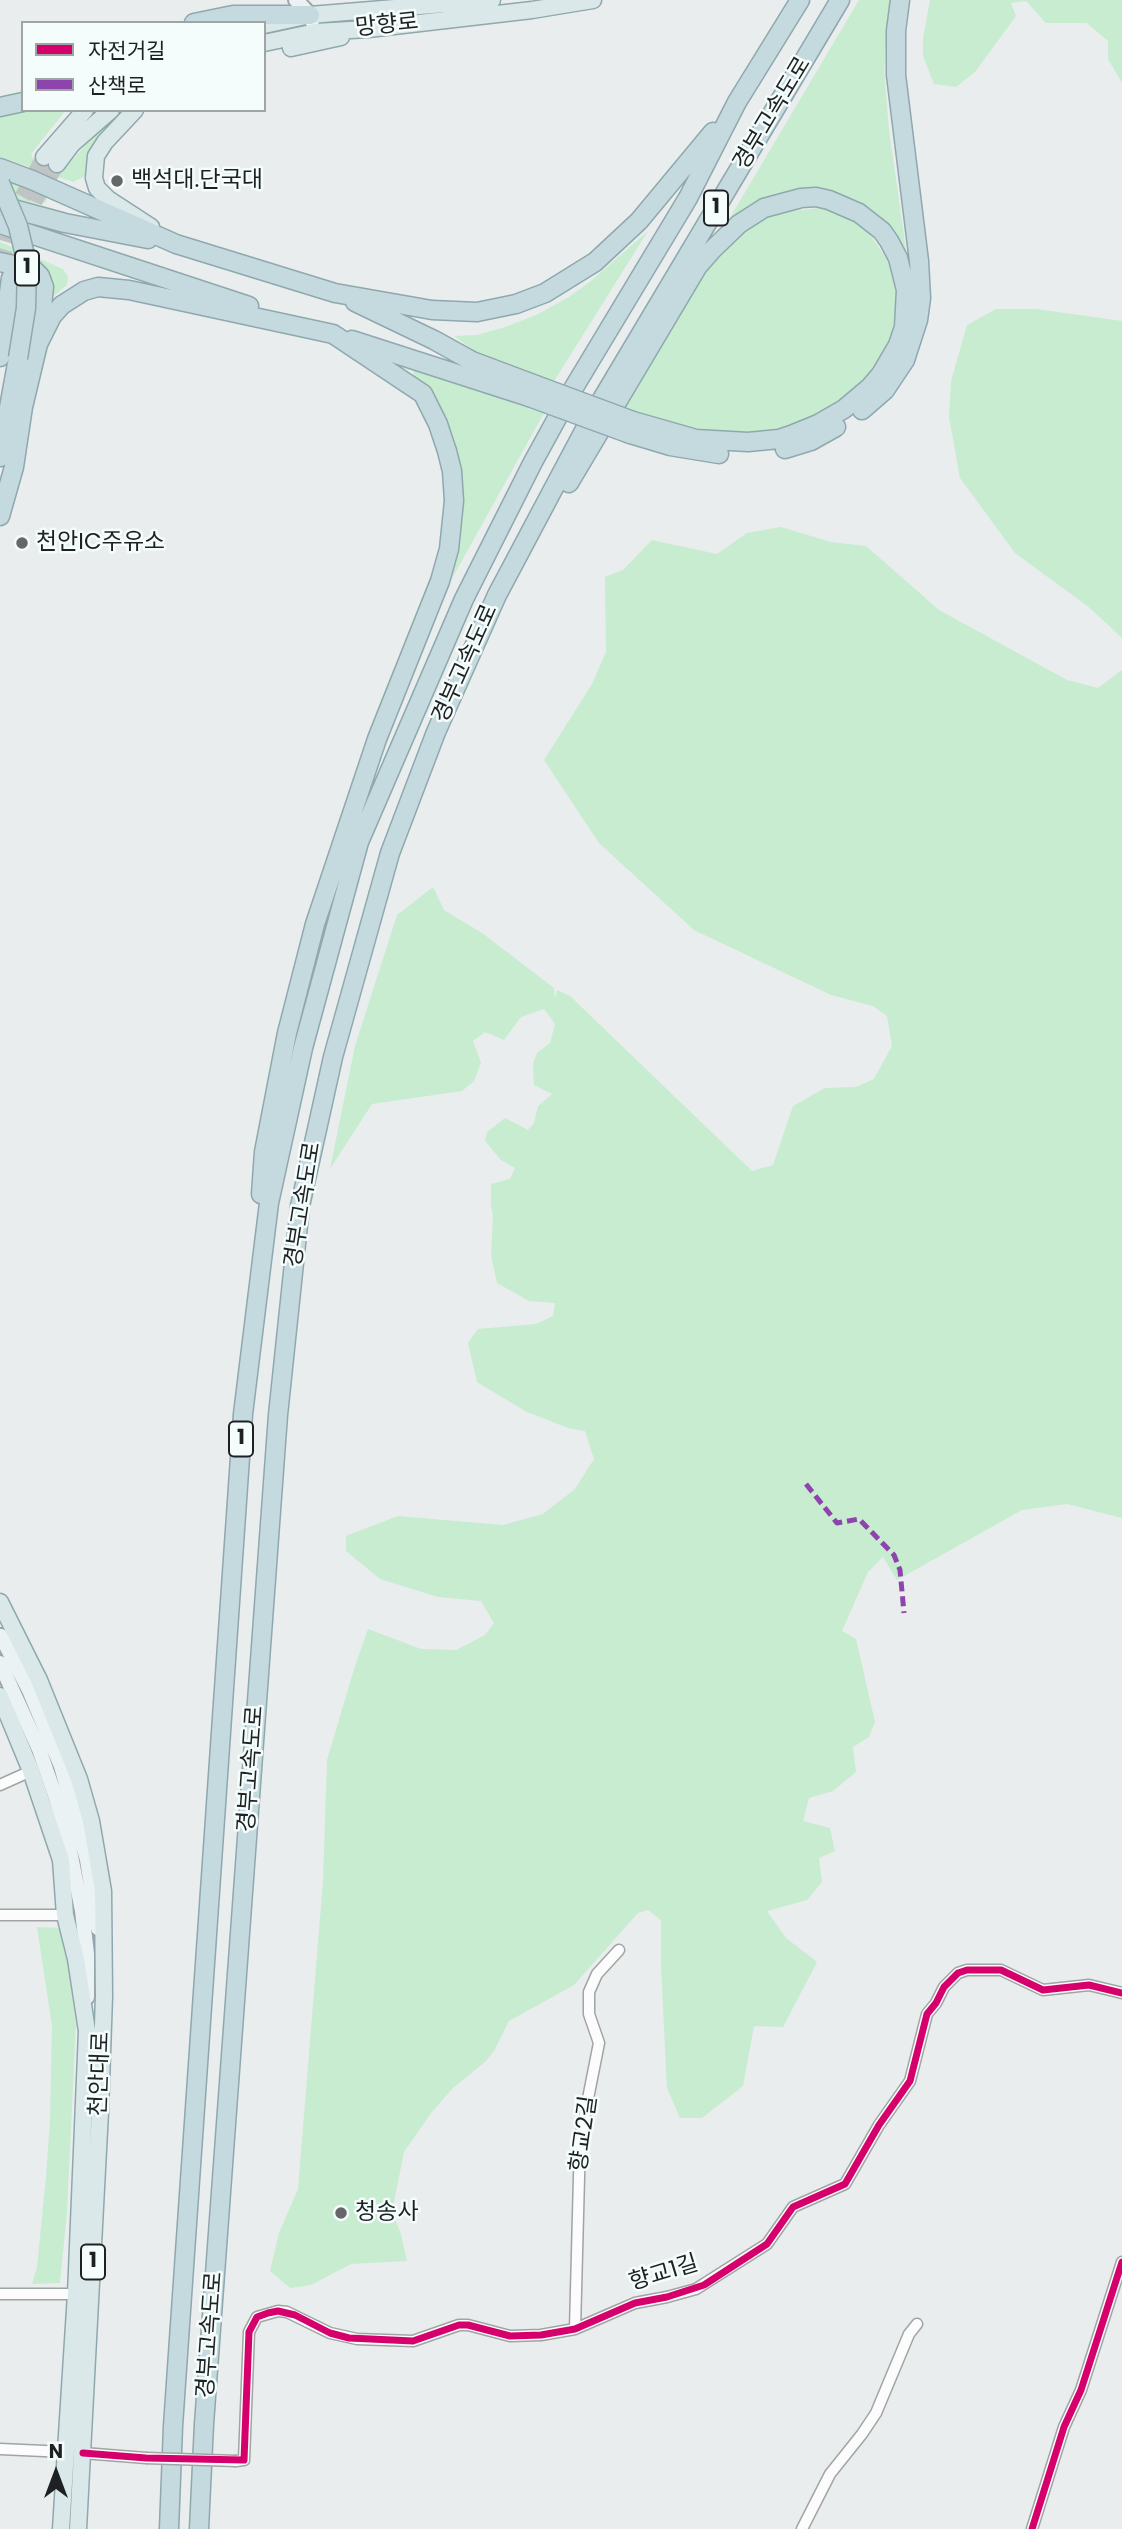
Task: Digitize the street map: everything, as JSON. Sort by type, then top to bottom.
[{"type":"highway","points":[[200,21],[239,8],[247,0]]},
{"type":"highway","name":"경부고속도로","points":[[169,2529],[173,2426],[243,1414],[269,1203],[303,1048],[359,842],[464,599],[527,473],[573,389],[688,198],[737,102],[800,0]]},
{"type":"highway","name":"경부고속도로","points":[[199,2529],[205,2410],[277,1428],[300,1206],[333,1057],[390,853],[436,732],[497,595],[592,416],[840,0]]},
{"type":"highway","points":[[5,227],[333,334],[532,391],[632,427],[670,446],[719,454],[784,449],[811,441],[852,418],[885,390],[900,368],[913,341],[921,298],[919,261],[896,75],[896,31],[900,0]]},
{"type":"highway","points":[[200,21],[233,15],[266,15],[313,24]]},
{"type":"highway","points":[[0,107],[21,102]]},
{"type":"highway","points":[[2,172],[176,244],[335,293],[432,310],[477,312],[516,304],[545,293],[596,262],[639,221],[737,102]]},
{"type":"highway","name":"1","points":[[0,457],[9,357],[27,296],[27,264],[2,172]]},
{"type":"highway","points":[[497,595],[582,462],[698,266],[727,234],[764,208],[793,200],[816,198],[829,200],[859,213],[890,241],[898,258],[906,289],[904,327],[890,360],[870,387],[844,409],[792,435],[755,442],[696,439],[632,427]]},
{"type":"highway","points":[[0,206],[65,223],[176,244]]},
{"type":"highway","points":[[0,262],[33,269],[42,280],[44,303],[14,467],[0,516]]},
{"type":"highway","points":[[9,357],[11,278]]},
{"type":"highway","points":[[38,344],[52,316],[62,305],[84,291],[98,287],[129,289],[333,334],[424,394],[438,424],[452,471],[453,524],[440,581],[401,676],[348,822],[315,924],[286,1033],[264,1152],[243,1414]]},
{"type":"highway","points":[[335,293],[532,391]]},
{"type":"main road","points":[[296,0],[313,24]]},
{"type":"main road","name":"망향로","points":[[266,42],[313,24],[492,0]]},
{"type":"main road","name":"망향로","points":[[313,24],[368,29],[532,10],[593,0]]},
{"type":"main road","points":[[266,53],[324,42],[368,29]]},
{"type":"main road","points":[[84,112],[50,161],[109,112]]},
{"type":"main road","points":[[133,112],[105,142],[96,156],[94,168],[97,188],[108,199],[176,244]]},
{"type":"main road","name":"1","points":[[0,1602],[39,1680],[79,1779],[91,1821],[103,1891],[104,1996]]},
{"type":"main road","name":"천안대로","points":[[1,1636],[47,1730],[72,1804],[87,1860],[98,1924],[104,1996],[100,2124],[74,2453],[61,2529]]},
{"type":"main road","name":"천안대로","points":[[0,1663],[39,1749],[56,1798],[82,1911],[87,1954],[87,2031],[76,2294],[74,2453],[78,2529]]},
{"type":"main road","name":"1","points":[[0,1696],[31,1771],[61,1860],[65,1915],[76,1959],[87,2031]]},
{"type":"street","points":[[0,1785],[31,1771]]},
{"type":"street","points":[[0,1915],[65,1915]]},
{"type":"street","name":"향교2길","points":[[575,2329],[580,2139],[599,2043],[589,2014],[589,1992],[597,1974],[619,1950]]},
{"type":"street","name":"향교1길","points":[[74,2453],[244,2460],[249,2332],[257,2317],[278,2311],[349,2338],[404,2342],[424,2339],[459,2325],[523,2336],[575,2329],[635,2303],[667,2297],[704,2285],[767,2244],[793,2207],[845,2184],[879,2125],[910,2081],[928,2014],[944,1987],[958,1973],[1001,1970],[1043,1990],[1089,1985],[1122,1993]]},
{"type":"street","points":[[1032,2529],[1064,2427],[1081,2390],[1122,2262]]},
{"type":"street","points":[[0,2294],[76,2294]]},
{"type":"street","points":[[802,2529],[830,2474],[876,2413],[909,2334],[917,2324]]},
{"type":"street","points":[[0,2449],[74,2453]]},
{"type":"green space","points":[[859,0],[890,0],[884,70],[889,130],[907,256],[888,225],[878,215],[834,194],[757,203],[728,221]]},
{"type":"green space","points":[[930,0],[1122,0],[1122,83],[1108,59],[1108,41],[1087,23],[1046,23],[1026,1],[1011,3],[1016,16],[975,72],[956,87],[934,84],[923,56],[923,39]]},
{"type":"green space","points":[[21,110],[64,112],[31,154],[33,159],[56,171],[63,171],[89,141],[124,112],[87,175],[73,182],[0,157],[0,114]]},
{"type":"green space","points":[[0,177],[45,196],[47,200],[42,205],[0,196]]},
{"type":"green space","points":[[820,208],[839,212],[868,231],[894,270],[897,300],[893,330],[885,352],[860,384],[820,416],[776,434],[723,434],[672,424],[621,408],[707,267],[726,247],[764,219],[782,212]]},
{"type":"green space","points":[[648,231],[551,386],[504,372],[454,336],[477,335],[536,315],[591,281]]},
{"type":"green space","points":[[0,242],[63,269],[68,277],[67,285],[49,300],[0,256]]},
{"type":"green space","points":[[996,309],[1036,309],[1122,321],[1122,638],[1090,608],[1015,553],[960,478],[949,417],[951,381],[967,325]]},
{"type":"green space","points":[[418,370],[544,413],[440,600],[460,489],[459,458],[454,437],[435,405],[415,380],[413,371]]},
{"type":"green space","points":[[781,527],[831,542],[866,546],[939,610],[1067,680],[1098,688],[1122,670],[1122,1518],[1067,1504],[1022,1510],[897,1580],[883,1557],[868,1572],[842,1631],[856,1639],[875,1722],[869,1737],[853,1747],[856,1772],[833,1791],[809,1798],[803,1821],[830,1828],[835,1851],[819,1858],[822,1882],[807,1900],[767,1911],[786,1938],[817,1962],[783,2027],[754,2026],[743,2086],[702,2118],[680,2118],[667,2088],[661,1920],[648,1910],[638,1913],[574,1985],[509,2021],[494,2051],[485,2062],[453,2088],[431,2113],[404,2152],[392,2212],[401,2234],[407,2261],[351,2264],[311,2285],[290,2288],[270,2271],[279,2233],[298,2189],[323,1881],[327,1760],[355,1666],[368,1629],[421,1649],[456,1650],[485,1635],[494,1623],[481,1601],[438,1597],[380,1579],[346,1551],[346,1536],[398,1516],[503,1525],[543,1514],[575,1489],[594,1459],[585,1431],[568,1428],[527,1412],[477,1382],[468,1343],[478,1329],[536,1324],[553,1316],[555,1303],[529,1301],[497,1283],[491,1256],[491,1184],[510,1179],[515,1168],[501,1160],[485,1141],[487,1132],[505,1118],[528,1130],[534,1123],[538,1106],[552,1094],[534,1085],[533,1064],[537,1053],[550,1043],[555,1024],[544,1009],[521,1017],[504,1040],[485,1032],[473,1041],[481,1063],[474,1081],[462,1091],[372,1104],[330,1169],[355,1046],[397,915],[433,887],[444,910],[482,933],[554,988],[555,999],[557,990],[570,996],[752,1171],[773,1165],[793,1106],[825,1088],[856,1087],[874,1079],[892,1046],[887,1016],[873,1006],[831,995],[694,930],[599,843],[544,760],[592,684],[606,652],[605,577],[623,570],[652,540],[717,554],[747,533]]},
{"type":"green space","points":[[37,1927],[62,1928],[76,2024],[67,2212],[60,2283],[32,2284],[37,2267],[46,2177],[52,2026]]},
{"type":"tunnel","points":[[0,265],[17,207],[44,157]]},
{"type":"tunnel","points":[[25,224],[35,200],[57,164]]},
{"type":"marked path","points":[[806,1484],[837,1523],[859,1519],[894,1555],[900,1570],[904,1613]]},
{"type":"cycle path","points":[[83,2453],[146,2458],[244,2460],[249,2332],[257,2317],[268,2313],[278,2311],[295,2315],[330,2333],[349,2338],[413,2341],[459,2325],[510,2336],[541,2335],[575,2329],[635,2303],[667,2297],[704,2285],[767,2244],[793,2207],[845,2184],[879,2125],[910,2081],[927,2014],[944,1987],[958,1973],[967,1970],[1001,1970],[1043,1990],[1089,1985],[1122,1993]]},
{"type":"cycle path","points":[[1032,2529],[1064,2427],[1081,2390],[1122,2262]]},
{"type":"place","name":"백석대.단국대","points":[[117,181]]},
{"type":"place","name":"천안IC주유소","points":[[22,543]]},
{"type":"place","name":"청송사","points":[[341,2213]]}]
